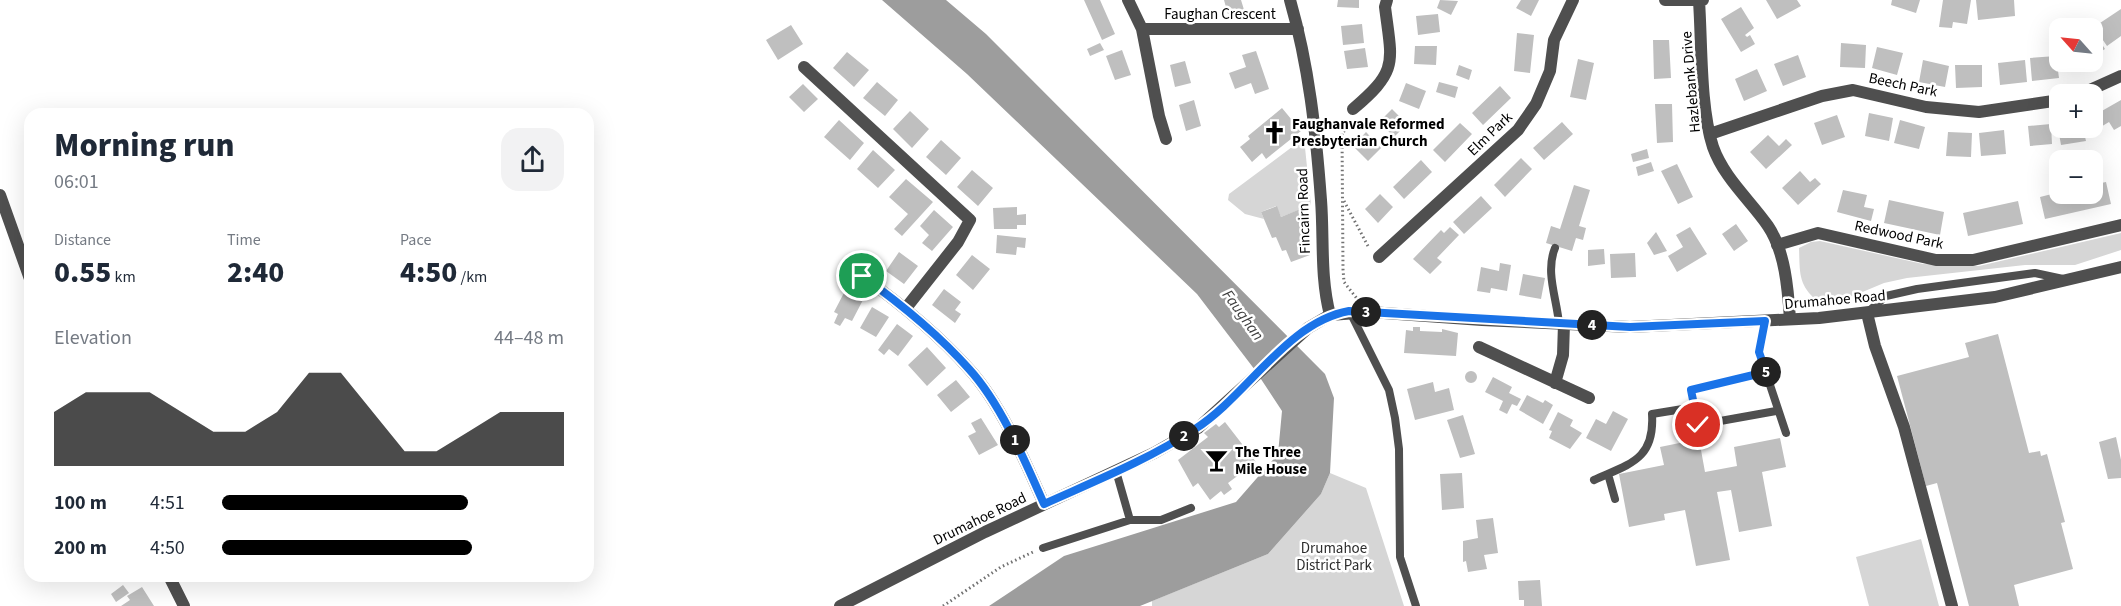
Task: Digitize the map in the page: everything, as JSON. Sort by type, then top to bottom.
[{"type":"street","points":[[1128,0],[1142,29],[1159,116],[1166,139]]},
{"type":"street","name":"Fincairn Road","points":[[1290,0],[1310,86],[1321,202],[1321,264],[1330,315]]},
{"type":"street","points":[[1353,110],[1385,77],[1391,58],[1385,7],[1387,0]]},
{"type":"street","name":"Elm Park","points":[[1379,257],[1518,130],[1536,104],[1550,71],[1554,40],[1573,0]]},
{"type":"street","points":[[1665,0],[1701,1]]},
{"type":"street","name":"Hazlebank Drive","points":[[1701,1],[1710,134],[1713,148],[1726,173],[1769,228],[1777,245],[1786,279],[1790,319]]},
{"type":"street","name":"Faughan Crescent","points":[[1142,29],[1298,29]]},
{"type":"street","points":[[804,67],[970,220],[958,242],[906,308]]},
{"type":"street","points":[[2103,84],[2121,76]]},
{"type":"street","name":"Beech Park","points":[[1710,134],[1822,96],[1854,90],[1926,107],[1979,112],[2049,102]]},
{"type":"street","points":[[0,195],[24,262]]},
{"type":"street","name":"Redwood Park","points":[[1777,245],[1818,233],[1936,260],[1973,260],[2121,225]]},
{"type":"street","name":"Drumahoe Road","points":[[840,606],[1044,504],[1116,471],[1198,428],[1308,328],[1330,315],[1349,311],[1630,327],[1765,321],[1867,313],[1995,297],[2121,267]]},
{"type":"street","points":[[862,276],[906,308],[971,370],[1016,441],[1044,504]]},
{"type":"street","points":[[1867,313],[1875,346],[1904,428],[1952,606]]},
{"type":"street","points":[[1555,383],[1563,355],[1562,324]]},
{"type":"street","points":[[1479,347],[1589,398]]},
{"type":"street","points":[[173,582],[184,606]]},
{"type":"lane","points":[[1555,248],[1551,257],[1551,278],[1562,324]]},
{"type":"lane","points":[[1867,313],[1886,296],[1917,289],[2035,273],[2067,280]]},
{"type":"lane","points":[[1349,311],[1389,390],[1399,449],[1400,557],[1416,606]]},
{"type":"lane","points":[[1765,321],[1759,352],[1776,411],[1786,433]]},
{"type":"lane","points":[[1766,372],[1691,390],[1698,425],[1776,411]]},
{"type":"lane","points":[[1593,480],[1639,460],[1653,431],[1652,414],[1695,407]]},
{"type":"lane","points":[[1116,471],[1130,520]]},
{"type":"lane","points":[[1608,474],[1615,499]]},
{"type":"lane","points":[[1043,548],[1130,520],[1161,520],[1191,508]]},
{"type":"path","points":[[1353,110],[1351,125],[1342,134],[1344,282],[1370,312]]},
{"type":"path","points":[[1344,200],[1368,247],[1379,257]]},
{"type":"path","points":[[943,606],[1001,567],[1043,548]]},
{"type":"green space","points":[[1304,138],[1311,205],[1281,217],[1276,206],[1261,212],[1264,219],[1245,214],[1228,200],[1229,194]]},
{"type":"green space","points":[[2121,233],[2121,250],[2075,265],[2025,265],[1907,278],[1884,283],[1841,301],[1817,301],[1806,289],[1800,271],[1799,248],[1811,242],[1820,241],[1923,264],[1979,266]]},
{"type":"green space","name":"Drumahoe District Park","points":[[1330,473],[1366,488],[1404,606],[1152,606],[1152,601],[1268,554],[1321,494]]},
{"type":"green space","points":[[1921,539],[1939,606],[1869,606],[1856,557]]},
{"type":"water","name":"Faughan","points":[[882,0],[946,0],[986,34],[1325,374],[1334,398],[1330,473],[1321,494],[1268,554],[1140,606],[989,606],[1064,556],[1236,502],[1278,454],[1282,411],[1255,370],[1197,294],[967,74]]},
{"type":"building","points":[[1084,0],[1100,0],[1115,34],[1102,40]]},
{"type":"building","points":[[1224,0],[1241,0],[1245,13],[1229,18]]},
{"type":"building","points":[[1338,0],[1359,0],[1359,8],[1337,7]]},
{"type":"building","points":[[1440,0],[1458,1],[1451,15],[1437,8]]},
{"type":"building","points":[[1521,0],[1539,0],[1531,16],[1516,8]]},
{"type":"building","points":[[1766,0],[1797,0],[1801,6],[1777,19]]},
{"type":"building","points":[[1892,0],[1920,0],[1916,13],[1891,5]]},
{"type":"building","points":[[1943,0],[1971,0],[1967,24],[1953,22],[1952,28],[1939,27]]},
{"type":"building","points":[[1976,0],[2014,0],[2015,16],[1978,20]]},
{"type":"building","points":[[1741,7],[1754,28],[1745,35],[1747,37],[1750,35],[1755,44],[1741,52],[1721,19]]},
{"type":"building","points":[[2121,9],[2121,36],[2107,46],[2103,40],[2103,21]]},
{"type":"building","points":[[1438,14],[1440,32],[1418,35],[1416,16]]},
{"type":"building","points":[[1362,24],[1364,43],[1343,45],[1341,26]]},
{"type":"building","points":[[791,25],[803,44],[778,60],[766,40]]},
{"type":"building","points":[[1517,33],[1534,35],[1530,73],[1514,71]]},
{"type":"building","points":[[1653,40],[1669,40],[1671,78],[1654,79]]},
{"type":"building","points":[[1100,43],[1104,50],[1090,56],[1087,49]]},
{"type":"building","points":[[1841,43],[1866,45],[1865,68],[1840,67]]},
{"type":"building","points":[[1415,46],[1437,46],[1436,65],[1414,64]]},
{"type":"building","points":[[1877,47],[1903,53],[1897,75],[1872,68]]},
{"type":"building","points":[[1365,48],[1368,67],[1347,69],[1344,51]]},
{"type":"building","points":[[1122,50],[1131,75],[1115,80],[1106,56]]},
{"type":"building","points":[[1256,51],[1269,89],[1255,94],[1251,83],[1235,89],[1229,73],[1246,67],[1242,55]]},
{"type":"building","points":[[847,52],[869,70],[854,87],[833,68]]},
{"type":"building","points":[[1798,55],[1806,77],[1783,86],[1774,64]]},
{"type":"building","points":[[2049,57],[2049,72],[2058,72],[2059,78],[2032,81],[2030,58]]},
{"type":"building","points":[[1578,59],[1594,63],[1586,100],[1570,97]]},
{"type":"building","points":[[1923,60],[1949,66],[1945,87],[1919,82]]},
{"type":"building","points":[[2025,60],[2027,82],[2000,85],[1998,63]]},
{"type":"building","points":[[1185,61],[1191,83],[1175,87],[1170,65]]},
{"type":"building","points":[[1459,65],[1472,70],[1469,80],[1456,75]]},
{"type":"building","points":[[1955,65],[1982,65],[1982,87],[1956,88]]},
{"type":"building","points":[[1757,69],[1767,91],[1744,101],[1735,79]]},
{"type":"building","points":[[877,82],[898,100],[885,116],[863,98]]},
{"type":"building","points":[[1439,82],[1458,87],[1455,98],[1436,92]]},
{"type":"building","points":[[1406,83],[1426,91],[1419,109],[1399,101]]},
{"type":"building","points":[[803,84],[818,99],[804,112],[789,97]]},
{"type":"building","points":[[1500,86],[1511,98],[1483,125],[1472,113]]},
{"type":"building","points":[[1194,100],[1201,126],[1186,131],[1179,105]]},
{"type":"building","points":[[2121,100],[2121,126],[2114,130],[2109,122],[2103,126],[2103,110]]},
{"type":"building","points":[[1655,104],[1672,104],[1673,142],[1657,143]]},
{"type":"building","name":"Faughanvale Reformed Presbyterian Church","points":[[1282,108],[1301,131],[1266,159],[1262,153],[1252,162],[1240,147],[1250,139],[1248,136]]},
{"type":"building","points":[[1392,109],[1407,124],[1394,137],[1379,122]]},
{"type":"building","points":[[910,111],[929,129],[912,148],[893,129]]},
{"type":"building","points":[[1869,113],[1893,118],[1889,141],[1865,136]]},
{"type":"building","points":[[1837,115],[1845,137],[1822,145],[1814,123]]},
{"type":"building","points":[[839,120],[864,143],[850,160],[824,137]]},
{"type":"building","points":[[1900,120],[1925,127],[1919,149],[1894,143]]},
{"type":"building","points":[[1562,122],[1573,134],[1544,160],[1533,148]]},
{"type":"building","points":[[1460,123],[1472,134],[1445,162],[1433,150]]},
{"type":"building","points":[[2049,124],[2049,138],[2052,138],[2052,144],[2030,146],[2028,126]]},
{"type":"building","points":[[2004,130],[2006,154],[1981,156],[1979,133]]},
{"type":"building","points":[[1366,132],[1381,148],[1368,161],[1353,146]]},
{"type":"building","points":[[1948,132],[1972,133],[1971,157],[1946,156]]},
{"type":"building","points":[[1768,135],[1779,146],[1786,139],[1792,145],[1766,169],[1750,152]]},
{"type":"building","points":[[2060,138],[2085,138],[2086,141],[2061,145]]},
{"type":"building","points":[[941,140],[961,158],[946,175],[926,157]]},
{"type":"building","points":[[1647,149],[1649,158],[1633,162],[1631,154]]},
{"type":"building","points":[[873,150],[895,170],[878,188],[857,169]]},
{"type":"building","points":[[1521,158],[1532,169],[1505,197],[1494,185]]},
{"type":"building","points":[[1421,160],[1432,172],[1404,199],[1393,187]]},
{"type":"building","points":[[1651,162],[1654,171],[1638,176],[1636,167]]},
{"type":"building","points":[[1677,164],[1693,197],[1678,204],[1661,171]]},
{"type":"building","points":[[972,170],[993,188],[978,206],[957,187]]},
{"type":"building","points":[[1800,171],[1810,182],[1815,178],[1821,184],[1798,205],[1782,188]]},
{"type":"building","points":[[906,179],[933,202],[902,236],[894,229],[908,214],[889,197]]},
{"type":"building","points":[[2106,182],[2111,204],[2045,219],[2040,197],[2049,195],[2049,204],[2103,204],[2103,183]]},
{"type":"building","points":[[1574,185],[1590,190],[1579,226],[1586,228],[1583,240],[1576,238],[1572,251],[1546,243],[1551,226],[1560,229]]},
{"type":"building","points":[[1843,190],[1867,195],[1864,207],[1874,209],[1871,221],[1837,212]]},
{"type":"building","points":[[1380,194],[1393,207],[1378,223],[1365,209]]},
{"type":"building","points":[[1481,196],[1492,208],[1464,234],[1453,222]]},
{"type":"building","points":[[1889,200],[1944,212],[1940,235],[1884,223]]},
{"type":"building","points":[[2018,201],[2023,224],[1968,236],[1963,213]]},
{"type":"building","points":[[1277,206],[1281,217],[1305,207],[1309,224],[1306,226],[1305,244],[1310,255],[1291,262],[1286,250],[1282,251],[1276,237],[1272,238],[1261,212]]},
{"type":"building","points":[[1017,207],[1017,215],[1026,214],[1026,225],[1017,225],[1017,229],[994,229],[993,208]]},
{"type":"building","points":[[934,210],[953,227],[932,251],[922,243],[929,235],[920,226]]},
{"type":"building","points":[[1736,224],[1748,241],[1734,251],[1722,234]]},
{"type":"building","points":[[1450,227],[1459,235],[1437,258],[1442,262],[1430,274],[1413,259],[1441,230],[1444,233]]},
{"type":"building","points":[[1690,227],[1707,254],[1677,272],[1668,256],[1683,247],[1676,235]]},
{"type":"building","points":[[1656,232],[1667,251],[1654,255],[1647,243]]},
{"type":"building","points":[[997,235],[1026,238],[1025,248],[1017,247],[1016,255],[996,253]]},
{"type":"building","points":[[1604,249],[1605,264],[1588,266],[1588,250]]},
{"type":"building","points":[[899,252],[918,266],[904,284],[886,271]]},
{"type":"building","points":[[1635,253],[1636,277],[1611,278],[1610,254]]},
{"type":"building","points":[[972,255],[990,269],[973,290],[956,275]]},
{"type":"building","points":[[1500,263],[1511,265],[1507,291],[1491,288],[1490,293],[1477,291],[1481,267],[1499,271]]},
{"type":"building","points":[[1523,274],[1545,278],[1541,299],[1519,295]]},
{"type":"building","points":[[846,289],[864,298],[852,321],[845,318],[840,326],[834,323],[838,314],[834,312]]},
{"type":"building","points":[[944,289],[961,302],[955,310],[961,314],[955,323],[932,305]]},
{"type":"building","points":[[872,307],[889,317],[876,337],[860,328]]},
{"type":"building","points":[[897,324],[913,336],[898,356],[889,349],[884,355],[878,350]]},
{"type":"building","points":[[1413,327],[1420,327],[1420,331],[1442,332],[1442,329],[1458,333],[1456,356],[1404,353],[1406,330],[1413,331]]},
{"type":"building","points":[[1998,334],[2029,453],[2040,451],[2041,456],[2047,454],[2065,522],[2061,523],[2073,569],[2014,585],[2019,606],[1969,606],[1937,483],[1926,486],[1897,376],[1969,357],[1965,343]]},
{"type":"building","points":[[927,347],[946,368],[927,386],[908,365]]},
{"type":"building","points":[[1473,371],[1477,377],[1473,383],[1469,383],[1465,375]]},
{"type":"building","points":[[1493,377],[1512,387],[1509,393],[1521,399],[1517,406],[1512,404],[1507,414],[1499,410],[1503,401],[1485,392]]},
{"type":"building","points":[[956,380],[970,397],[951,412],[937,395]]},
{"type":"building","points":[[1433,382],[1435,392],[1449,388],[1454,410],[1415,420],[1407,389]]},
{"type":"building","points":[[1527,395],[1553,405],[1543,424],[1519,410]]},
{"type":"building","points":[[1613,411],[1628,419],[1611,451],[1586,438],[1596,419],[1606,424]]},
{"type":"building","points":[[1558,412],[1573,420],[1570,426],[1582,433],[1570,449],[1549,438],[1552,431],[1549,430]]},
{"type":"building","points":[[1463,415],[1475,454],[1460,458],[1447,420]]},
{"type":"building","points":[[981,418],[998,445],[979,455],[968,436],[976,432],[971,423]]},
{"type":"building","name":"The Three Mile House","points":[[1225,422],[1256,462],[1228,483],[1232,489],[1224,495],[1221,491],[1210,500],[1198,483],[1193,487],[1178,460],[1208,437],[1204,433],[1216,424],[1219,427]]},
{"type":"building","points":[[2116,437],[2121,460],[2121,478],[2108,479],[2099,442]]},
{"type":"building","points":[[1780,438],[1786,467],[1762,472],[1772,526],[1739,532],[1731,490],[1717,492],[1730,560],[1696,566],[1685,510],[1664,514],[1665,520],[1629,527],[1619,474],[1664,465],[1660,447],[1699,439],[1705,472],[1737,466],[1734,447]]},
{"type":"building","points":[[1462,473],[1464,508],[1442,510],[1440,474]]},
{"type":"building","points":[[1493,518],[1498,553],[1484,555],[1487,569],[1468,572],[1466,561],[1463,562],[1463,541],[1478,538],[1476,520]]},
{"type":"building","points":[[1540,580],[1542,606],[1524,606],[1524,600],[1519,600],[1518,581]]},
{"type":"building","points":[[123,585],[129,593],[116,602],[111,594]]},
{"type":"building","points":[[142,587],[154,606],[121,606],[130,600],[127,596]]},
{"type":"place","name":"Faughanvale Reformed Presbyterian Church","points":[[1274,133]]},
{"type":"place","name":"The Three Mile House","points":[[1217,461]]},
{"type":"route","points":[[862,276],[919,318],[971,370],[1016,441],[1044,504],[1154,453],[1198,428],[1308,328],[1330,315],[1349,311],[1630,327],[1765,321],[1759,352],[1766,372],[1691,390],[1698,425]]}]
